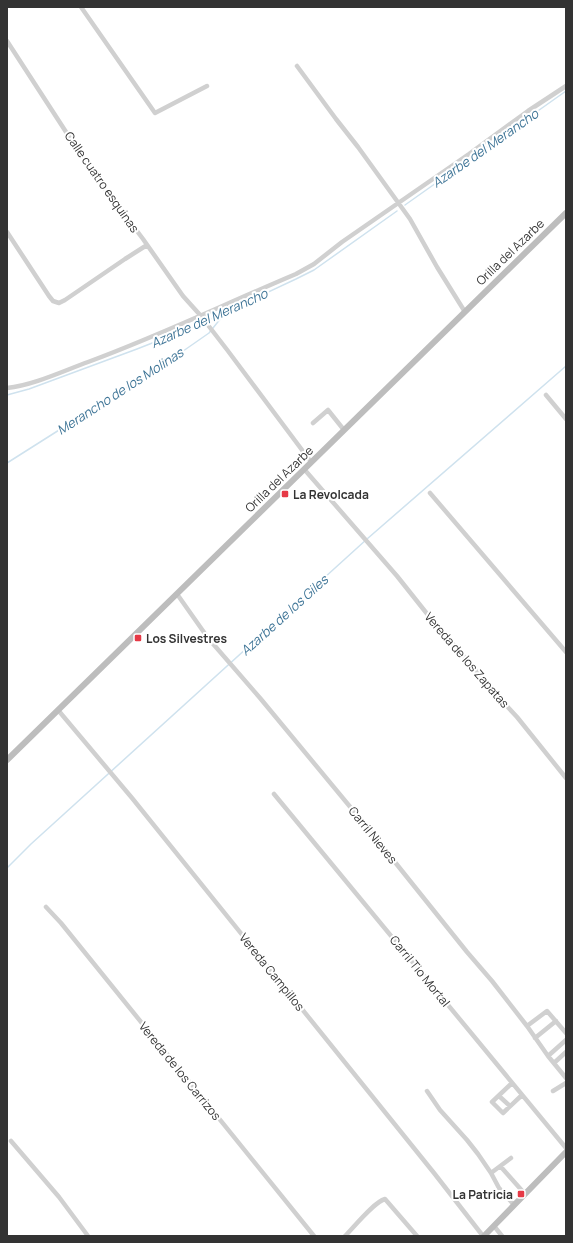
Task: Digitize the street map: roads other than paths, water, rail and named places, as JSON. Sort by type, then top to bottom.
[{"type":"street","points":[[81,7],[156,113],[207,86]]},
{"type":"street","name":"Calle cuatro esquinas","points":[[7,40],[92,172],[183,296],[215,334],[311,462]]},
{"type":"street","points":[[298,66],[410,219],[437,268],[465,312]]},
{"type":"street","points":[[7,388],[18,387],[203,319],[248,294],[296,274],[314,264],[342,242],[528,111],[566,86]]},
{"type":"street","name":"Orilla del Azarbe","points":[[7,760],[566,212]]},
{"type":"street","points":[[7,232],[49,296],[53,301],[59,303],[147,245]]},
{"type":"street","points":[[546,395],[566,419]]},
{"type":"street","points":[[313,423],[328,410],[344,430]]},
{"type":"street","name":"Vereda de los Zapatas","points":[[304,469],[397,576],[438,627],[517,717],[566,778]]},
{"type":"street","points":[[430,493],[566,652]]},
{"type":"street","name":"Carril Nieves","points":[[177,594],[208,638],[260,698],[366,826],[492,981],[548,1056],[566,1077]]},
{"type":"street","name":"Vereda Campillos","points":[[58,710],[132,798],[483,1236]]},
{"type":"street","name":"Carril Tio Mortal","points":[[274,794],[566,1148]]},
{"type":"street","name":"Vereda de los Carrizos","points":[[46,907],[64,927],[314,1236]]},
{"type":"street","points":[[527,1026],[547,1011],[566,1033]]},
{"type":"street","points":[[535,1038],[556,1021]]},
{"type":"street","points":[[548,1056],[566,1040]]},
{"type":"street","points":[[554,1063],[566,1052]]},
{"type":"street","points":[[553,1092],[566,1082]]},
{"type":"street","points":[[512,1083],[492,1102],[502,1113],[522,1095]]},
{"type":"street","points":[[427,1091],[440,1110],[474,1149],[491,1173],[498,1188],[514,1205]]},
{"type":"street","points":[[499,1096],[510,1106]]},
{"type":"street","points":[[11,1141],[59,1197],[88,1236]]},
{"type":"street","points":[[483,1236],[566,1152]]},
{"type":"street","points":[[491,1173],[511,1158]]},
{"type":"street","points":[[501,1167],[525,1194]]},
{"type":"street","points":[[345,1236],[375,1205],[385,1198],[417,1236]]},
{"type":"street","points":[[494,1226],[502,1236]]},
{"type":"waterway","name":"Azarbe del Merancho","points":[[405,205],[566,91]]},
{"type":"waterway","name":"Azarbe del Merancho","points":[[7,395],[29,389],[198,325],[296,279],[314,270],[397,211]]},
{"type":"waterway","name":"Merancho de los Molinas","points":[[7,463],[176,356],[209,333],[225,313]]},
{"type":"waterway","name":"Azarbe de los Giles","points":[[7,868],[31,844],[367,539],[566,366]]},
{"type":"place","name":"La Revolcada","points":[[285,494]]},
{"type":"place","name":"Los Silvestres","points":[[138,638]]},
{"type":"place","name":"La Patricia","points":[[521,1194]]}]
